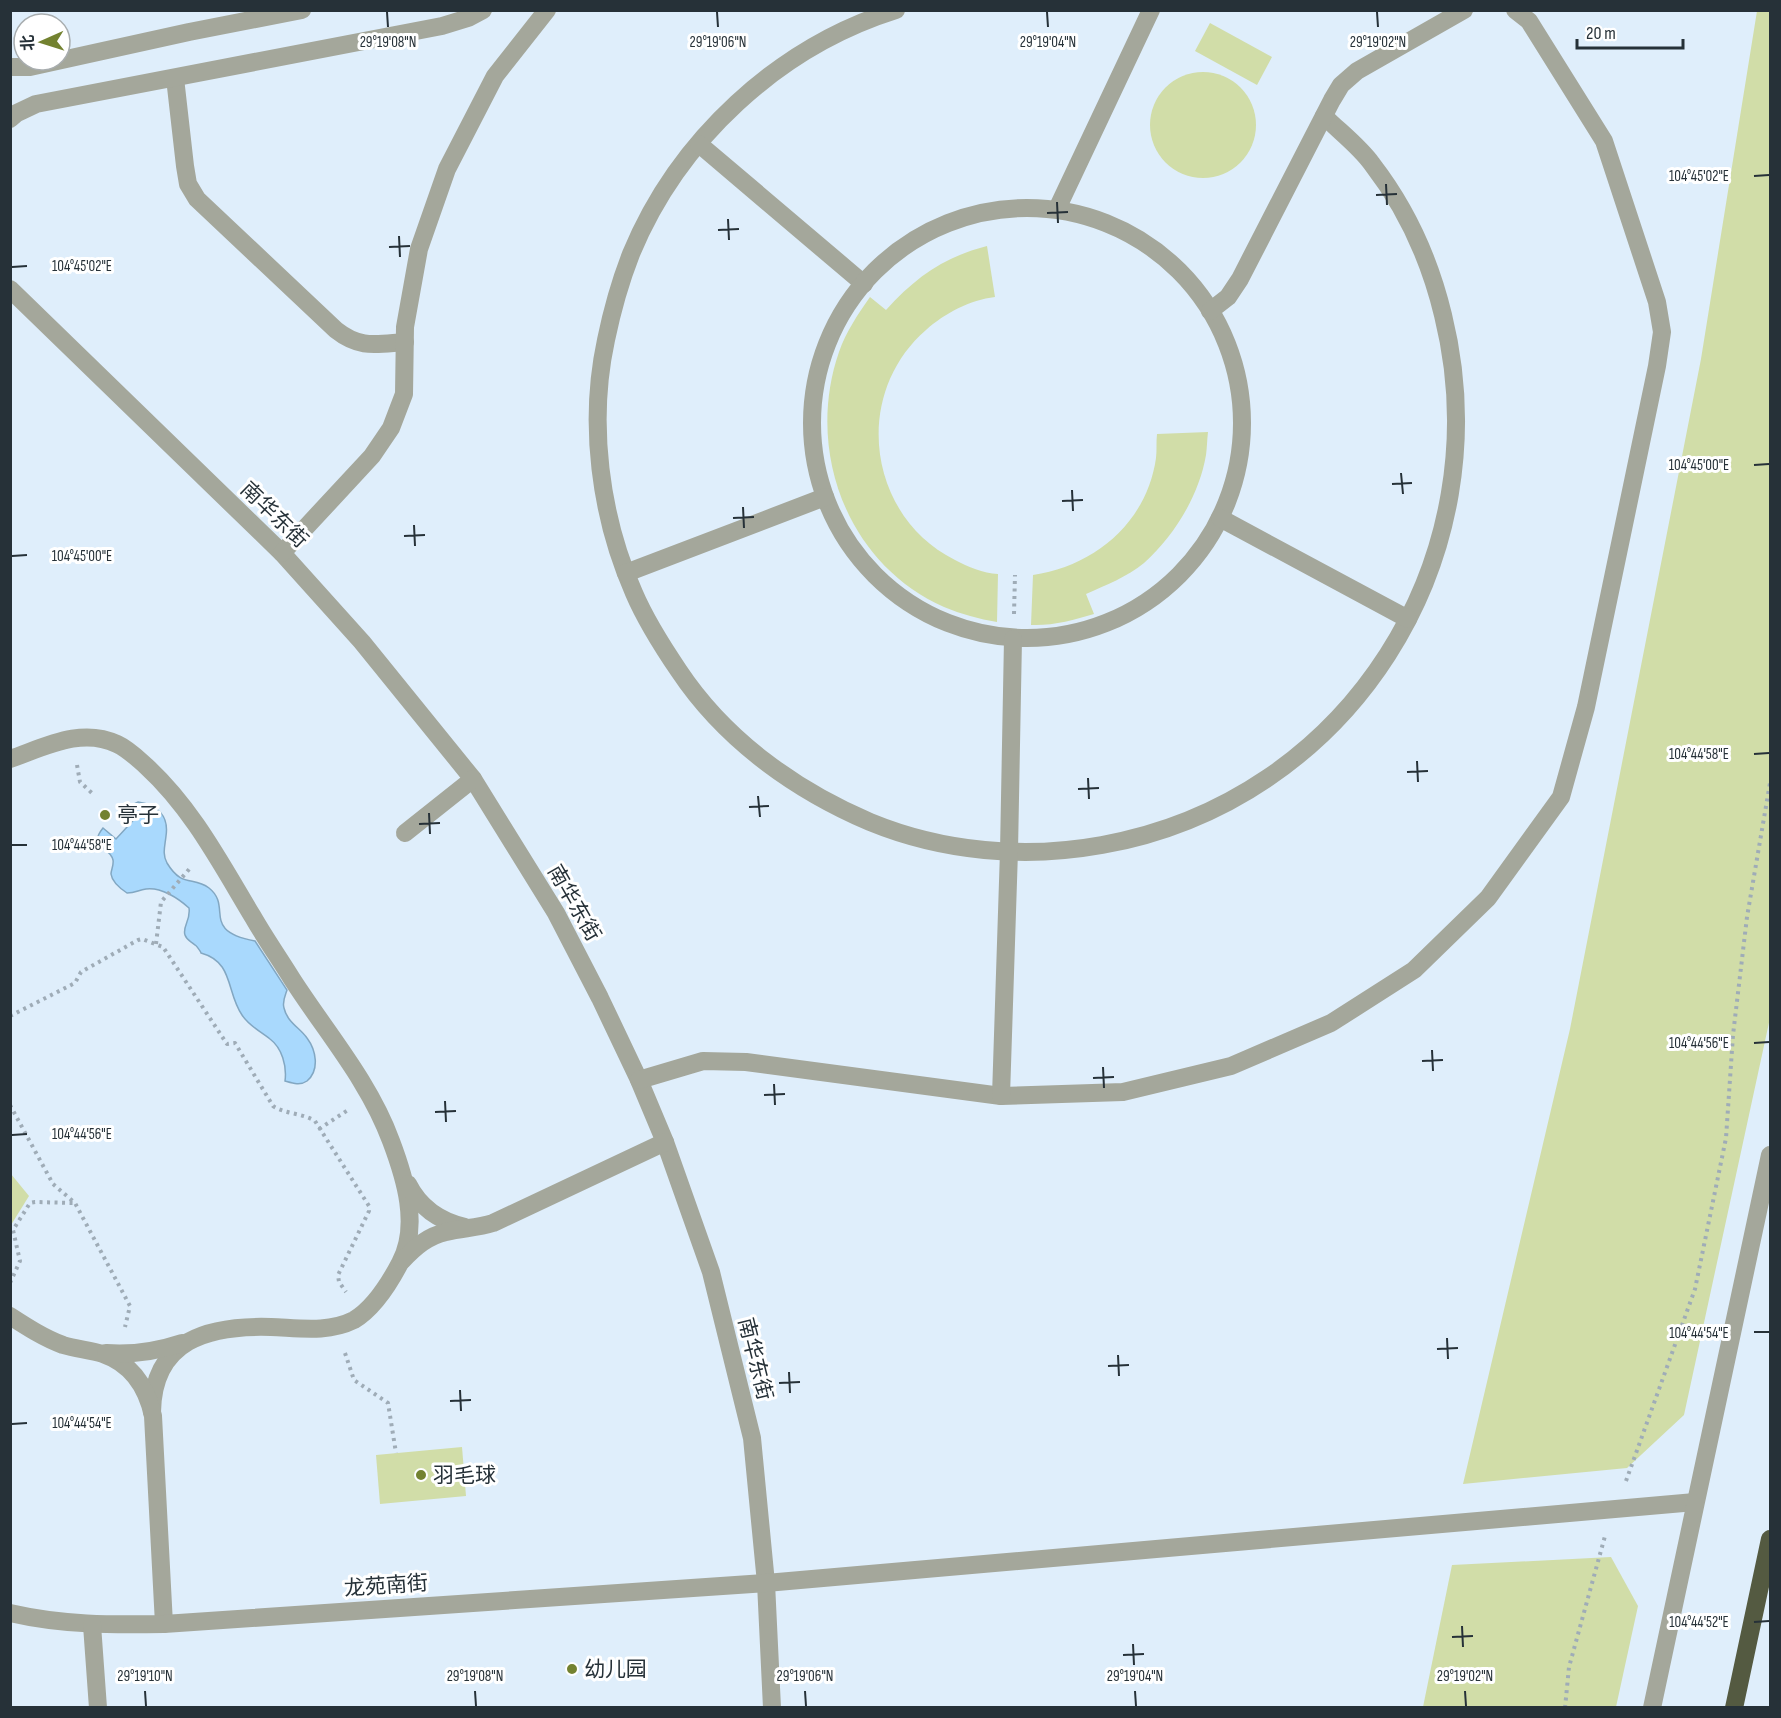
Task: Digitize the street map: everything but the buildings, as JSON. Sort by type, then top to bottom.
[{"type":"highway","points":[[1734,1707],[1770,1539]]},
{"type":"street","points":[[10,66],[30,68],[189,32],[302,10]]},
{"type":"street","points":[[10,119],[36,104],[442,26],[468,18],[483,10]]},
{"type":"street","points":[[282,553],[372,456],[391,428],[404,394],[405,327],[419,249],[447,169],[495,76],[547,10]]},
{"type":"street","points":[[896,10],[832,36],[789,62],[748,92],[712,127],[681,166],[654,208],[632,253],[615,300],[604,349],[599,399],[599,449],[605,499],[617,548],[635,595],[658,639],[686,681],[718,720],[755,754],[787,777],[838,808],[884,827],[932,842],[982,850],[1031,853],[1082,849],[1130,840],[1178,825],[1224,805],[1267,779],[1307,749],[1342,714],[1374,675],[1402,633],[1424,588],[1440,541],[1451,492],[1456,442],[1456,392],[1450,342],[1438,294],[1421,247],[1398,202],[1370,160],[1324,116]]},
{"type":"street","points":[[1210,311],[1228,297],[1240,279],[1341,85],[1357,71],[1464,10]]},
{"type":"street","points":[[639,1080],[703,1061],[747,1062],[1001,1096],[1123,1092],[1231,1066],[1331,1023],[1414,970],[1488,898],[1560,797],[1586,707],[1657,366],[1662,332],[1657,302],[1604,141],[1529,21],[1515,10]]},
{"type":"street","points":[[1057,209],[1150,11]]},
{"type":"street","points":[[175,78],[184,166],[188,184],[197,199],[348,339],[367,344],[405,342]]},
{"type":"street","points":[[699,144],[864,284]]},
{"type":"street","points":[[1024,207],[1057,209],[1090,216],[1122,230],[1150,247],[1176,268],[1199,294],[1217,322],[1230,353],[1239,386],[1242,420],[1240,454],[1232,487],[1220,518],[1204,548],[1182,574],[1156,596],[1128,614],[1097,628],[1065,636],[1031,640],[997,638],[964,630],[933,618],[903,601],[877,579],[855,554],[837,525],[825,497],[815,461],[812,427],[814,393],[821,360],[834,328],[851,299],[872,273],[898,250],[926,232],[957,219],[990,210],[1024,207]]},
{"type":"street","name":"南华东街","points":[[10,289],[282,553],[362,642],[473,779],[556,913],[639,1080],[665,1142],[711,1272],[752,1438],[766,1583],[772,1707]]},
{"type":"street","points":[[626,573],[825,497]]},
{"type":"street","points":[[1220,518],[1408,619]]},
{"type":"street","points":[[1001,1096],[1013,639]]},
{"type":"street","points":[[10,759],[76,738],[96,738],[117,744],[139,760],[168,788],[196,824],[295,983],[348,1061],[385,1126],[399,1165],[412,1192],[420,1203],[439,1218],[472,1228]]},
{"type":"street","points":[[405,833],[473,779]]},
{"type":"street","points":[[96,1352],[126,1354],[160,1349],[210,1333],[232,1329],[268,1327],[317,1329],[337,1326],[360,1316],[372,1306],[401,1262],[414,1248],[430,1238],[445,1232],[472,1228],[502,1219],[665,1142]]},
{"type":"street","points":[[1652,1707],[1770,1155]]},
{"type":"street","points":[[399,1165],[411,1221],[410,1235],[401,1262]]},
{"type":"street","points":[[10,1316],[33,1332],[115,1359],[136,1377],[147,1394],[152,1412]]},
{"type":"street","points":[[164,1624],[152,1412],[153,1390],[162,1367],[178,1348],[193,1339]]},
{"type":"street","name":"龙苑南街","points":[[10,1613],[92,1625],[164,1624],[766,1583],[1695,1502]]},
{"type":"street","points":[[92,1625],[98,1707]]},
{"type":"street","points":[[1727,1707],[1744,1660]]},
{"type":"path","points":[[1013,639],[1015,575]]},
{"type":"path","points":[[1624,1486],[1695,1289],[1726,1138],[1733,1035],[1747,916],[1770,783]]},
{"type":"path","points":[[156,944],[161,902],[210,846]]},
{"type":"path","points":[[10,1016],[75,983],[81,972],[138,940],[142,939],[163,948],[227,1044],[235,1043],[273,1106],[315,1121],[370,1209],[338,1275],[339,1282],[360,1316]]},
{"type":"path","points":[[319,1129],[369,1096]]},
{"type":"path","points":[[10,1105],[53,1184],[75,1203],[130,1306],[124,1333],[126,1354]]},
{"type":"path","points":[[10,1283],[20,1261],[14,1230],[30,1203],[75,1203]]},
{"type":"path","points":[[337,1326],[354,1380],[388,1403],[396,1453]]},
{"type":"path","points":[[1565,1707],[1569,1667],[1608,1528]]},
{"type":"green space","points":[[1757,11],[1770,11],[1770,1018],[1684,1415],[1627,1468],[1463,1484],[1570,1029],[1701,359]]},
{"type":"green space","points":[[1210,23],[1272,57],[1257,85],[1195,51]]},
{"type":"green space","points":[[1203,72],[1223,76],[1240,88],[1252,105],[1256,125],[1252,145],[1240,162],[1223,174],[1203,178],[1183,174],[1166,162],[1154,145],[1150,125],[1154,105],[1166,88],[1183,76]]},
{"type":"green space","points":[[987,246],[995,297],[958,308],[926,330],[902,356],[887,387],[879,419],[880,452],[888,485],[903,514],[925,540],[955,560],[981,571],[998,574],[997,622],[944,607],[910,588],[882,563],[859,533],[842,500],[832,464],[827,427],[830,389],[839,352],[849,330],[870,297],[886,310],[920,278],[944,262]]},
{"type":"green space","points":[[1208,432],[1206,455],[1198,485],[1184,514],[1155,552],[1131,572],[1086,594],[1094,614],[1055,624],[1031,625],[1033,575],[1056,570],[1097,551],[1129,521],[1142,502],[1151,481],[1156,458],[1157,434]]},
{"type":"green space","points":[[11,1174],[29,1196],[11,1225]]},
{"type":"green space","points":[[462,1447],[466,1496],[380,1504],[376,1455]]},
{"type":"green space","points":[[1611,1557],[1638,1606],[1616,1707],[1423,1707],[1452,1565]]},
{"type":"water","points":[[138,802],[151,806],[164,817],[166,829],[164,850],[167,863],[172,871],[183,879],[209,888],[216,895],[223,925],[238,937],[255,941],[287,990],[283,1004],[286,1013],[313,1048],[314,1071],[304,1083],[285,1081],[284,1063],[278,1047],[242,1015],[219,963],[212,957],[201,953],[187,939],[184,932],[189,908],[163,891],[146,889],[127,893],[113,880],[111,874],[113,860],[97,839],[103,828],[116,839],[139,814],[130,806]]},
{"type":"place","name":"亭子","points":[[105,815]]},
{"type":"place","name":"羽毛球","points":[[421,1475]]},
{"type":"place","name":"幼儿园","points":[[572,1669]]}]
